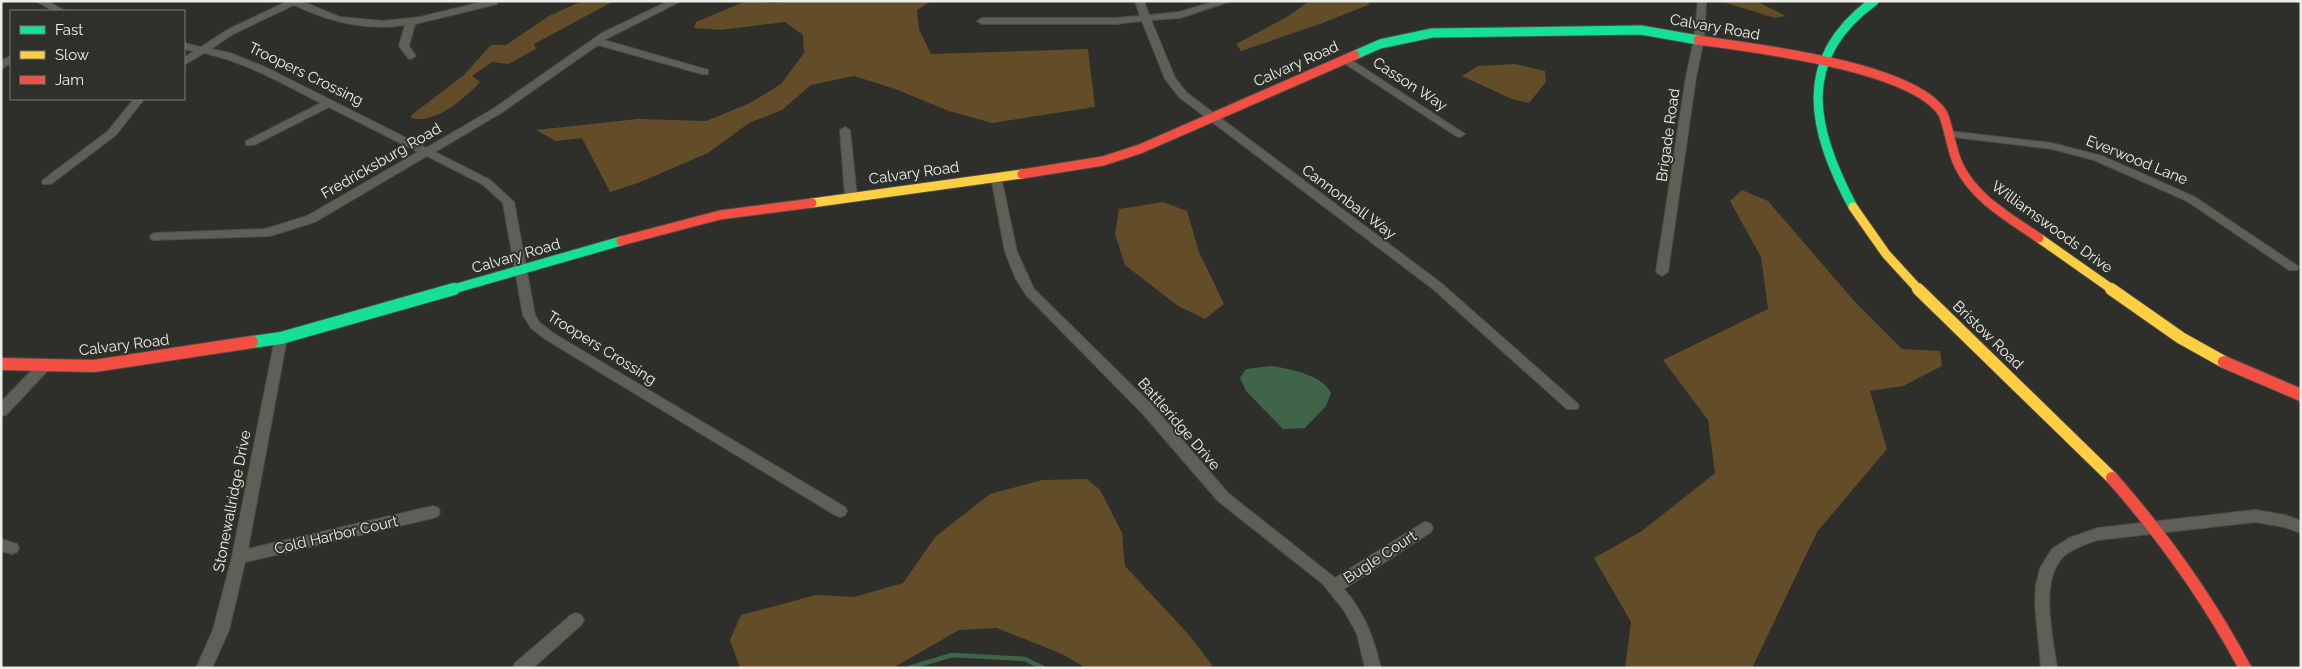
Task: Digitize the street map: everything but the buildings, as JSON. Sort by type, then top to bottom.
[{"type":"street","points":[[40,1],[58,10]]},
{"type":"street","points":[[185,61],[230,32],[295,1],[329,17],[345,22],[365,24],[411,22],[445,16],[494,2]]},
{"type":"street","name":"Fredricksburg Road","points":[[156,237],[266,233],[292,227],[312,219],[497,110],[596,41],[618,28],[677,1]]},
{"type":"street","name":"Cannonball Way","points":[[1139,1],[1170,79],[1183,95],[1437,286],[1572,406]]},
{"type":"street","points":[[982,21],[1099,22],[1180,14],[1227,1]]},
{"type":"street","name":"Bristow Road","points":[[1874,1],[1840,28],[1821,61],[1818,96],[1820,124],[1826,150],[1837,178],[1855,210],[1892,261],[1932,303],[2071,435],[2158,528],[2212,604],[2246,668]]},
{"type":"street","name":"Brigade Road","points":[[1662,272],[1680,164],[1691,77],[1699,39],[1701,3]]},
{"type":"street","points":[[411,22],[404,46],[411,56]]},
{"type":"street","name":"Calvary Road","points":[[1,364],[94,366],[281,338],[720,216],[1061,169],[1120,157],[1344,59],[1392,40],[1432,33],[1625,29],[1699,39],[1821,61]]},
{"type":"street","points":[[596,41],[705,72]]},
{"type":"street","name":"Troopers Crossing","points":[[185,46],[227,55],[262,68],[486,182],[508,202],[529,315],[534,325],[840,511]]},
{"type":"street","name":"Casson Way","points":[[1344,59],[1460,134]]},
{"type":"street","name":"Williamswoods Drive","points":[[1821,61],[1895,80],[1922,93],[1939,108],[1950,134],[1959,167],[1975,188],[1996,208],[2182,338],[2234,366],[2301,395]]},
{"type":"street","points":[[47,182],[112,133],[138,100]]},
{"type":"street","points":[[250,143],[329,103]]},
{"type":"street","points":[[845,130],[851,197]]},
{"type":"street","name":"Everwood Lane","points":[[1950,134],[2052,146],[2098,158],[2191,199],[2294,267]]},
{"type":"street","name":"Battleridge Drive","points":[[996,177],[1008,238],[1019,277],[1030,292],[1148,409],[1202,475],[1223,497],[1334,587],[1350,607],[1364,634],[1373,668]]},
{"type":"street","name":"Stonewallridge Drive","points":[[204,668],[221,630],[239,557],[281,338]]},
{"type":"street","points":[[1,411],[44,366]]},
{"type":"street","name":"Cold Harbor Court","points":[[239,557],[433,512]]},
{"type":"street","points":[[2050,668],[2041,589],[2047,567],[2054,556],[2084,537],[2255,516],[2285,521],[2301,528]]},
{"type":"street","name":"Bugle Court","points":[[1334,587],[1426,528]]},
{"type":"street","points":[[521,668],[576,620]]},
{"type":"shaded area","points":[[582,1],[614,1],[534,44],[536,49],[508,64],[492,62],[472,76],[480,82],[449,109],[430,117],[411,118],[414,113],[464,75],[491,45],[506,45],[549,16]]},
{"type":"shaded area","points":[[746,1],[772,3],[788,1],[931,1],[917,10],[919,29],[931,54],[1088,49],[1095,107],[992,123],[949,111],[895,89],[854,76],[811,85],[782,110],[749,123],[708,153],[638,183],[610,192],[582,138],[556,141],[536,130],[638,119],[706,121],[750,103],[781,84],[804,53],[803,35],[785,22],[720,30],[694,28],[696,22]]},
{"type":"shaded area","points":[[1309,1],[1371,1],[1368,5],[1320,24],[1241,51],[1236,44],[1287,17]]},
{"type":"shaded area","points":[[1720,1],[1756,1],[1786,16],[1775,18]]},
{"type":"shaded area","points":[[1515,64],[1545,71],[1546,82],[1529,103],[1512,99],[1462,76],[1478,66]]},
{"type":"shaded area","points":[[1742,190],[1768,201],[1855,302],[1902,349],[1940,351],[1942,366],[1903,386],[1870,391],[1887,449],[1817,532],[1752,668],[1625,668],[1631,622],[1594,558],[1642,531],[1715,473],[1708,420],[1663,360],[1768,309],[1761,257],[1730,201]]},
{"type":"shaded area","points":[[1163,202],[1187,211],[1199,252],[1224,304],[1205,319],[1178,306],[1125,265],[1115,234],[1119,209]]},
{"type":"shaded area","points":[[1273,366],[1297,371],[1313,377],[1320,381],[1331,393],[1326,406],[1305,428],[1283,429],[1246,391],[1240,378],[1246,369]]},
{"type":"shaded area","points":[[1087,479],[1100,490],[1122,533],[1125,566],[1190,636],[1212,665],[1209,668],[1086,668],[1062,654],[997,628],[959,630],[893,668],[740,668],[730,640],[741,615],[816,595],[854,597],[903,583],[936,536],[990,494],[1042,480]]},
{"type":"waterway","points":[[909,668],[952,655],[1025,659],[1043,668]]},
{"type":"traffic: fast","points":[[1853,207],[1827,149],[1819,105],[1819,84],[1823,63],[1835,37],[1850,20],[1874,1]]},
{"type":"traffic: fast","points":[[1355,55],[1380,44],[1432,33],[1641,30],[1698,40]]},
{"type":"traffic: fast","points":[[252,342],[281,338],[621,241]]},
{"type":"traffic: slow","points":[[812,203],[1022,174]]},
{"type":"traffic: slow","points":[[1853,207],[1886,254],[1915,286],[2112,478]]},
{"type":"traffic: slow","points":[[2039,238],[2181,338],[2224,362]]},
{"type":"traffic: jam","points":[[1698,40],[1827,62],[1864,71],[1897,82],[1923,94],[1943,114],[1958,165],[1972,187],[2005,215],[2039,238]]},
{"type":"traffic: jam","points":[[1022,174],[1103,161],[1140,149],[1355,55]]},
{"type":"traffic: jam","points":[[621,241],[720,215],[812,203]]},
{"type":"traffic: jam","points":[[1,364],[94,366],[252,342]]},
{"type":"traffic: jam","points":[[2224,362],[2301,395]]},
{"type":"traffic: jam","points":[[2112,478],[2150,522],[2185,568],[2245,668]]}]
